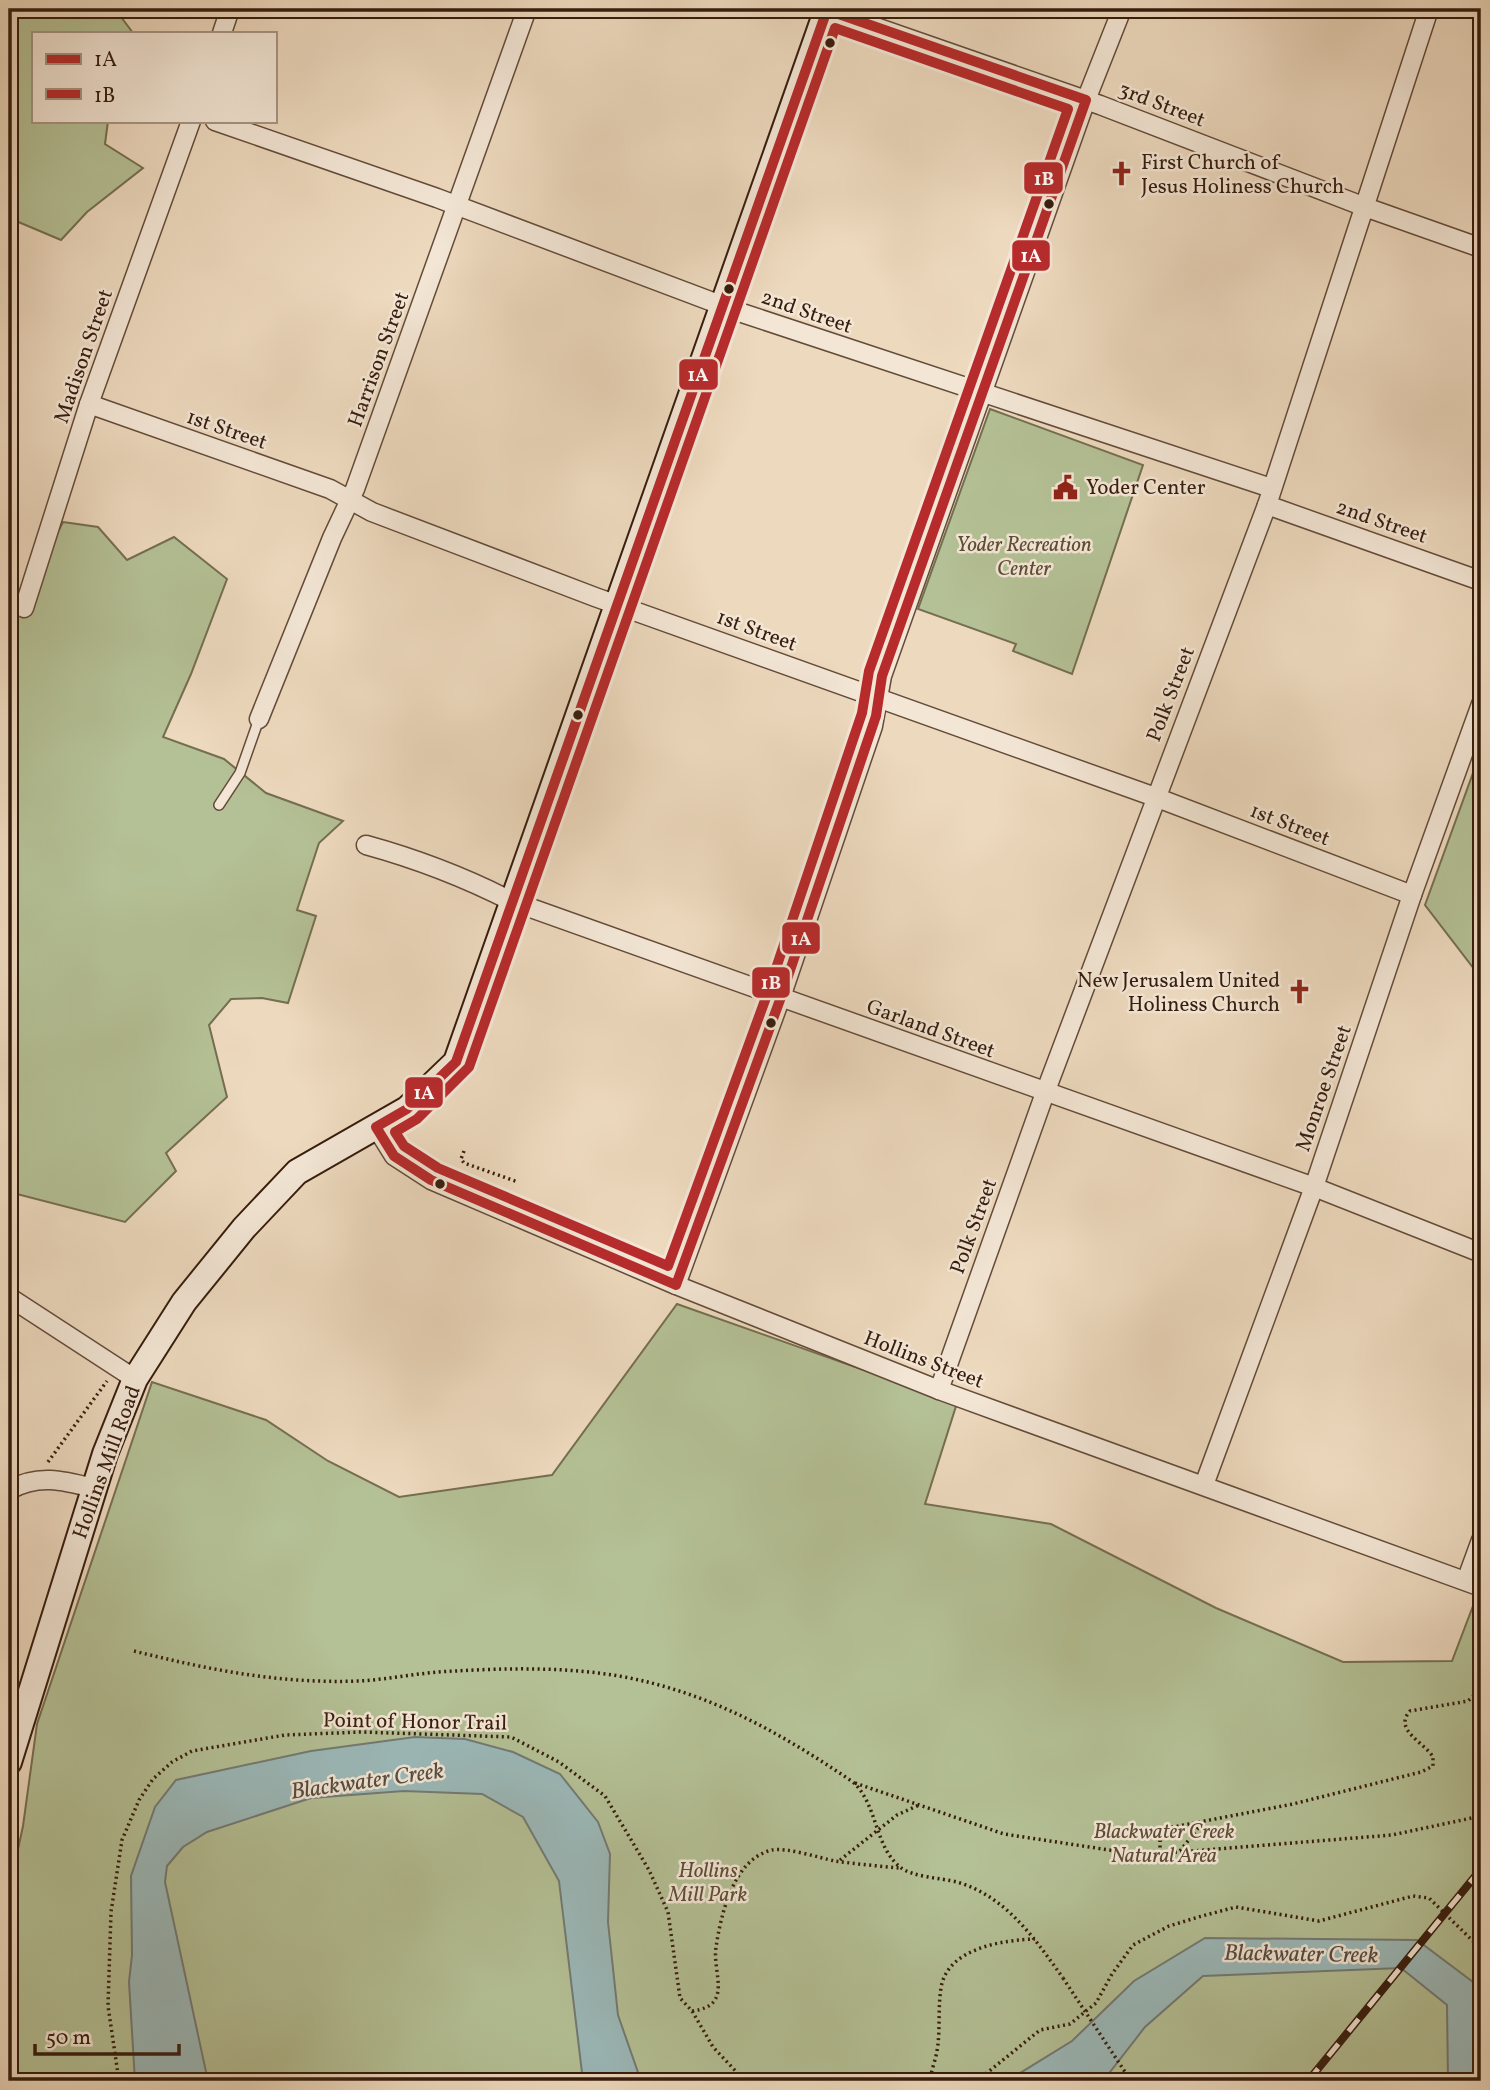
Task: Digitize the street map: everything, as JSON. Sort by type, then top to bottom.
[{"type":"street","points":[[222,32],[230,9]]},
{"type":"street","name":"Harrison Street","points":[[259,719],[349,501],[527,9]]},
{"type":"street","name":"3rd Street","points":[[826,9],[1086,100],[1365,207],[1481,248]]},
{"type":"street","name":"Hollins Mill Road","points":[[9,1762],[93,1488],[135,1379],[184,1302],[244,1228],[292,1177],[407,1109],[456,1062],[826,9]]},
{"type":"street","points":[[676,1285],[781,997],[873,726],[882,676],[1086,100],[1122,9]]},
{"type":"street","name":"Polk Street","points":[[939,1390],[1045,1093],[1269,496],[1429,9]]},
{"type":"street","name":"Madison Street","points":[[24,608],[89,404],[191,122]]},
{"type":"street","name":"2nd Street","points":[[218,122],[721,304],[1269,496],[1481,581]]},
{"type":"street","name":"1st Street","points":[[89,404],[330,489],[349,501],[618,605],[1155,797],[1412,895]]},
{"type":"street","name":"Monroe Street","points":[[1204,1485],[1314,1187],[1412,895],[1481,704]]},
{"type":"street","name":"Garland Street","points":[[366,845],[425,863],[511,901],[1314,1187],[1481,1253]]},
{"type":"street","name":"Hollins Street","points":[[376,1127],[394,1156],[431,1180],[676,1285],[939,1390],[1474,1584]]},
{"type":"street","points":[[9,1297],[135,1379]]},
{"type":"street","points":[[9,1490],[24,1482],[55,1478],[93,1488]]},
{"type":"street","points":[[1474,1584],[1481,1540]]},
{"type":"lane","points":[[219,805],[240,773],[259,719]]},
{"type":"path","points":[[464,1151],[461,1159],[464,1163],[517,1182]]},
{"type":"path","points":[[46,1464],[111,1376]]},
{"type":"path","points":[[1476,1619],[1481,1614]]},
{"type":"path","points":[[134,1651],[217,1672],[293,1680],[360,1681],[454,1671],[563,1670],[616,1675],[690,1693],[742,1713],[853,1782],[864,1792],[887,1851],[901,1869]]},
{"type":"path","points":[[1160,1852],[1163,1829],[1304,1802],[1421,1772],[1433,1766],[1433,1757],[1428,1748],[1409,1734],[1404,1725],[1405,1717],[1410,1711],[1468,1701],[1481,1689]]},
{"type":"path","name":"Point of Honor Trail","points":[[119,2081],[108,2006],[111,1912],[122,1840],[139,1800],[163,1770],[192,1751],[285,1735],[362,1732],[511,1737],[559,1762],[605,1796],[649,1870],[668,1912],[680,1998],[692,2011],[713,2047],[745,2081]]},
{"type":"path","points":[[853,1782],[1004,1834],[1142,1855],[1392,1835],[1481,1816]]},
{"type":"path","points":[[838,1861],[897,1815],[919,1805]]},
{"type":"path","points":[[1179,1852],[1203,1822]]},
{"type":"path","points":[[692,2011],[710,2006],[716,1998],[720,1984],[715,1951],[730,1895],[745,1866],[772,1850],[901,1869],[976,1889],[1003,1906],[1035,1939],[1131,2081]]},
{"type":"path","points":[[977,2081],[1040,2030],[1070,2024],[1096,2003],[1112,1973],[1133,1945],[1169,1926],[1236,1907],[1319,1921],[1413,1896],[1429,1898],[1481,1949]]},
{"type":"path","points":[[925,2081],[930,2078],[938,2052],[941,1985],[952,1966],[981,1947],[1010,1940],[1035,1939]]},
{"type":"path","points":[[1374,2081],[1380,2081]]},
{"type":"green space","points":[[9,9],[115,9],[132,32],[32,32],[32,122],[108,122],[105,144],[143,168],[87,212],[61,240],[9,218]]},
{"type":"green space","name":"Yoder Recreation Center","points":[[990,409],[1143,465],[1072,674],[1013,651],[1016,644],[918,609]]},
{"type":"green space","points":[[63,522],[98,527],[127,560],[174,537],[227,579],[191,674],[163,737],[224,759],[266,793],[343,821],[319,843],[297,910],[316,916],[288,1003],[262,998],[231,999],[209,1025],[227,1097],[166,1153],[176,1171],[125,1222],[9,1192],[9,613],[15,616]]},
{"type":"green space","points":[[1481,751],[1481,978],[1425,905]]},
{"type":"green space","points":[[677,1304],[957,1403],[925,1504],[1051,1524],[1216,1608],[1343,1662],[1452,1661],[1476,1598],[1481,1594],[1481,2081],[9,2081],[9,1926],[15,1863],[23,1826],[37,1724],[152,1382],[266,1420],[328,1461],[399,1497],[552,1475]]},
{"type":"water","name":"Blackwater Creek","points":[[415,1737],[465,1739],[513,1752],[560,1774],[598,1822],[610,1854],[608,1922],[618,2015],[641,2081],[583,2081],[559,1881],[523,1817],[482,1794],[404,1791],[311,1798],[207,1832],[183,1847],[167,1866],[165,1882],[208,2081],[135,2081],[129,1982],[132,1955],[131,1876],[155,1807],[176,1780],[311,1751]]},
{"type":"water","name":"Blackwater Creek","points":[[1205,1938],[1417,1940],[1481,1988],[1481,2081],[1448,2081],[1447,2005],[1401,1968],[1203,1976],[1145,2027],[1103,2081],[1007,2081],[1072,2041],[1134,1981]]},
{"type":"railway","points":[[1308,2081],[1481,1869]]},
{"type":"transit line","name":"1A","points":[[827,10],[1086,100],[882,676],[876,716],[781,997],[676,1285],[431,1180],[394,1156],[376,1127],[407,1109],[456,1062],[827,10]]},
{"type":"transit line","name":"1B","points":[[835,28],[1068,109],[869,671],[862,713],[768,992],[668,1266],[438,1168],[404,1146],[395,1132],[417,1119],[469,1067],[835,28]]},
{"type":"place","name":"First Church of Jesus Holiness Church","points":[[1121,174]]},
{"type":"place","name":"Yoder Center","points":[[1066,487]]},
{"type":"place","name":"New Jerusalem United Holiness Church","points":[[1300,992]]},
{"type":"park label","name":"Blackwater Creek Natural Area","points":[[1164,1843]]},
{"type":"park label","name":"Hollins Mill Park","points":[[708,1882]]}]
